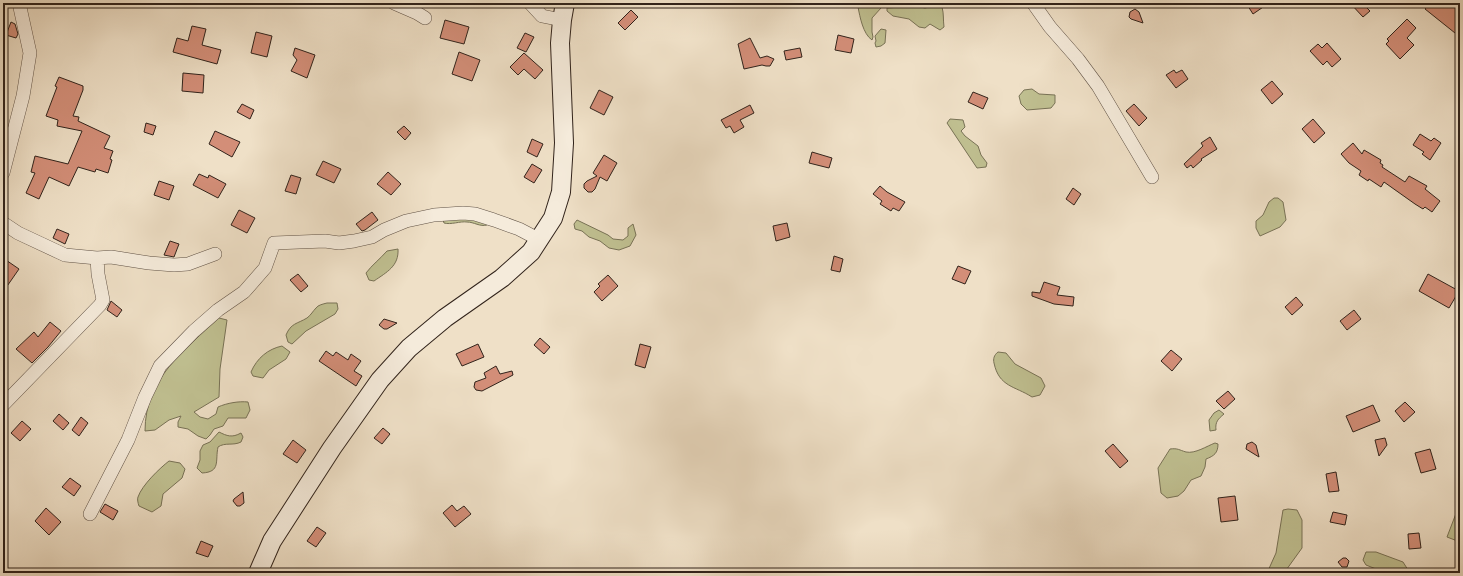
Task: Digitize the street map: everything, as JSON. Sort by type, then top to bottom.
[{"type":"street","points":[[3,173],[23,96],[30,52],[19,3]]},
{"type":"street","points":[[394,3],[425,18]]},
{"type":"street","points":[[258,573],[272,541],[341,435],[380,380],[409,348],[445,318],[502,278],[531,252],[553,218],[561,192],[564,143],[560,43],[563,12],[542,16],[530,3]]},
{"type":"street","points":[[1033,3],[1050,27],[1078,59],[1098,86],[1152,178]]},
{"type":"street","points":[[90,514],[128,440],[144,397],[160,366],[194,331],[218,310],[244,292],[265,268],[274,243],[325,241],[339,243],[347,242],[372,237],[384,230],[406,221],[434,215],[462,212],[475,214],[494,220],[519,229],[540,240]]},
{"type":"street","points":[[3,223],[18,233],[65,255],[97,258],[111,257],[149,263],[188,264],[215,254]]},
{"type":"street","points":[[3,404],[100,305],[102,300],[97,258]]},
{"type":"green space","points":[[937,5],[942,7],[943,12],[944,27],[940,30],[930,24],[925,28],[919,27],[909,19],[893,16],[887,11],[887,8],[916,6],[925,8]]},
{"type":"green space","points":[[876,6],[881,8],[872,18],[872,40],[866,34],[861,20],[858,7]]},
{"type":"green space","points":[[881,29],[886,30],[885,43],[876,47],[875,36]]},
{"type":"green space","points":[[1032,89],[1039,94],[1055,95],[1055,103],[1051,108],[1027,110],[1021,104],[1019,96],[1024,90]]},
{"type":"green space","points":[[950,119],[963,120],[965,127],[961,131],[978,146],[981,155],[987,163],[986,167],[977,168],[947,123]]},
{"type":"green space","points":[[1274,198],[1278,198],[1283,202],[1286,220],[1280,227],[1260,236],[1256,228],[1256,221],[1263,215],[1269,202]]},
{"type":"green space","points":[[456,216],[486,221],[487,225],[470,222],[450,224],[444,223],[443,220]]},
{"type":"green space","points":[[577,220],[608,235],[613,239],[623,240],[628,236],[628,228],[633,224],[636,235],[630,246],[619,250],[609,248],[600,241],[589,237],[582,231],[575,229],[574,224]]},
{"type":"green space","points":[[398,249],[398,255],[391,268],[374,281],[369,280],[366,273],[371,267],[387,251]]},
{"type":"green space","points":[[327,303],[337,303],[338,309],[335,314],[306,331],[292,344],[288,342],[286,335],[290,328],[310,316],[318,306]]},
{"type":"green space","points":[[219,318],[227,320],[220,369],[219,397],[194,412],[200,417],[208,419],[216,414],[218,407],[225,404],[248,402],[250,410],[246,418],[228,418],[223,426],[214,429],[206,439],[198,436],[188,429],[178,427],[178,422],[181,416],[169,420],[155,430],[145,431],[147,413],[152,396],[159,381],[180,354]]},
{"type":"green space","points":[[282,346],[290,352],[286,359],[269,370],[263,378],[253,376],[251,372],[256,362],[272,349]]},
{"type":"green space","points":[[998,352],[1006,353],[1015,364],[1041,378],[1045,386],[1040,395],[1032,397],[1008,385],[1000,377],[996,371],[994,363],[994,357]]},
{"type":"green space","points":[[1219,410],[1224,414],[1217,421],[1216,430],[1210,431],[1209,420],[1214,413]]},
{"type":"green space","points":[[219,432],[230,436],[235,436],[241,433],[243,437],[241,442],[218,447],[215,468],[208,472],[202,473],[197,468],[200,460],[200,451],[203,445],[210,442]]},
{"type":"green space","points":[[1215,443],[1218,444],[1217,450],[1213,455],[1206,459],[1205,467],[1201,476],[1191,480],[1184,491],[1178,496],[1167,498],[1161,493],[1158,468],[1170,449],[1193,452]]},
{"type":"green space","points":[[169,461],[180,463],[185,469],[182,478],[163,494],[161,506],[152,512],[139,506],[138,498],[143,487],[156,472]]},
{"type":"green space","points":[[1460,503],[1460,542],[1447,537]]},
{"type":"green space","points":[[1283,510],[1297,510],[1302,520],[1302,548],[1284,573],[1267,573],[1276,553]]},
{"type":"green space","points":[[1366,552],[1376,552],[1403,562],[1410,573],[1386,573],[1366,565],[1363,560]]},
{"type":"building","points":[[1246,3],[1269,3],[1253,14]]},
{"type":"building","points":[[1350,3],[1362,3],[1370,11],[1363,17]]},
{"type":"building","points":[[1430,3],[1450,3],[1460,11],[1460,37],[1425,9]]},
{"type":"building","points":[[1135,9],[1139,12],[1143,23],[1129,17],[1130,12]]},
{"type":"building","points":[[631,10],[638,17],[625,30],[618,23]]},
{"type":"building","points":[[1407,19],[1416,28],[1407,38],[1414,45],[1400,59],[1386,44],[1389,41],[1387,39]]},
{"type":"building","points":[[445,20],[469,27],[464,44],[440,38]]},
{"type":"building","points":[[11,22],[15,24],[18,34],[16,38],[6,35]]},
{"type":"building","points":[[192,26],[206,29],[202,45],[221,50],[217,64],[173,52],[177,38],[188,41]]},
{"type":"building","points":[[256,32],[272,36],[267,57],[251,53]]},
{"type":"building","points":[[525,33],[534,37],[526,52],[517,48]]},
{"type":"building","points":[[838,35],[854,39],[851,53],[835,50]]},
{"type":"building","points":[[750,38],[760,58],[767,56],[774,59],[770,66],[762,65],[744,69],[738,44]]},
{"type":"building","points":[[1327,43],[1341,59],[1332,67],[1327,61],[1323,65],[1310,51],[1318,44],[1322,48]]},
{"type":"building","points":[[295,48],[315,55],[307,78],[291,71],[297,60],[293,55]]},
{"type":"building","points":[[800,48],[802,57],[786,60],[784,51]]},
{"type":"building","points":[[459,52],[480,60],[472,81],[452,74]]},
{"type":"building","points":[[524,53],[543,70],[535,79],[524,69],[518,75],[510,67]]},
{"type":"building","points":[[1174,70],[1176,73],[1182,70],[1188,79],[1176,88],[1166,75]]},
{"type":"building","points":[[183,73],[204,75],[203,93],[182,91]]},
{"type":"building","points":[[59,77],[83,86],[83,90],[73,116],[79,117],[78,121],[110,136],[104,148],[113,151],[110,159],[112,160],[108,173],[96,169],[95,172],[78,167],[69,186],[49,177],[39,199],[26,193],[35,173],[31,172],[35,156],[68,164],[82,131],[57,126],[58,120],[46,116],[57,87],[55,86]]},
{"type":"building","points":[[1272,81],[1283,94],[1272,104],[1261,90]]},
{"type":"building","points":[[599,90],[613,97],[604,115],[590,108]]},
{"type":"building","points":[[973,92],[988,98],[983,109],[968,102]]},
{"type":"building","points":[[242,104],[254,110],[250,119],[237,112]]},
{"type":"building","points":[[1134,104],[1147,118],[1139,126],[1126,111]]},
{"type":"building","points":[[750,105],[754,113],[740,120],[744,127],[734,133],[730,126],[726,128],[721,120]]},
{"type":"building","points":[[1313,119],[1325,133],[1314,143],[1302,129]]},
{"type":"building","points":[[146,123],[156,126],[153,135],[144,132]]},
{"type":"building","points":[[404,126],[411,133],[405,140],[397,132]]},
{"type":"building","points":[[215,131],[240,142],[232,157],[209,144]]},
{"type":"building","points":[[1420,134],[1431,141],[1434,138],[1441,143],[1430,160],[1422,154],[1424,152],[1413,145]]},
{"type":"building","points":[[1210,137],[1217,149],[1201,159],[1202,160],[1193,168],[1191,165],[1187,168],[1184,164],[1203,146],[1201,143]]},
{"type":"building","points":[[532,139],[543,144],[537,157],[527,152]]},
{"type":"building","points":[[1353,143],[1362,154],[1364,150],[1381,160],[1380,163],[1383,165],[1382,167],[1405,182],[1409,176],[1427,186],[1425,189],[1440,201],[1432,212],[1425,207],[1423,209],[1415,204],[1384,182],[1381,187],[1369,179],[1368,181],[1359,175],[1361,171],[1349,163],[1341,154]]},
{"type":"building","points":[[812,152],[832,158],[829,168],[809,163]]},
{"type":"building","points":[[604,155],[617,163],[607,181],[600,177],[595,189],[592,192],[588,192],[584,188],[584,184],[597,176],[593,173]]},
{"type":"building","points":[[323,161],[341,169],[334,183],[316,175]]},
{"type":"building","points":[[532,164],[542,170],[534,183],[524,177]]},
{"type":"building","points":[[388,172],[401,184],[391,195],[377,184]]},
{"type":"building","points":[[199,174],[208,178],[209,175],[226,184],[218,198],[193,185]]},
{"type":"building","points":[[291,175],[301,178],[296,194],[285,191]]},
{"type":"building","points":[[159,181],[174,186],[169,200],[154,195]]},
{"type":"building","points":[[880,186],[887,192],[905,202],[899,211],[893,208],[891,211],[880,204],[882,201],[873,194]]},
{"type":"building","points":[[1073,188],[1081,194],[1074,205],[1066,199]]},
{"type":"building","points":[[239,210],[255,218],[247,233],[231,225]]},
{"type":"building","points":[[372,212],[378,220],[362,231],[356,224]]},
{"type":"building","points":[[787,223],[790,237],[776,241],[773,226]]},
{"type":"building","points":[[57,229],[69,234],[65,244],[53,238]]},
{"type":"building","points":[[170,241],[179,244],[174,257],[164,255]]},
{"type":"building","points":[[834,256],[843,259],[840,272],[831,270]]},
{"type":"building","points":[[3,258],[19,269],[3,292]]},
{"type":"building","points":[[958,266],[971,271],[965,284],[952,279]]},
{"type":"building","points":[[298,274],[308,286],[301,292],[290,280]]},
{"type":"building","points":[[1428,274],[1459,291],[1449,308],[1419,291]]},
{"type":"building","points":[[608,275],[618,286],[602,301],[594,292],[600,286],[598,284]]},
{"type":"building","points":[[1044,282],[1060,287],[1057,295],[1074,297],[1073,306],[1054,304],[1032,296],[1032,292],[1040,293]]},
{"type":"building","points":[[1296,297],[1303,305],[1292,315],[1285,307]]},
{"type":"building","points":[[111,301],[122,310],[117,317],[107,310]]},
{"type":"building","points":[[1354,310],[1361,319],[1347,330],[1340,321]]},
{"type":"building","points":[[384,319],[397,323],[387,329],[384,329],[379,325]]},
{"type":"building","points":[[50,322],[61,331],[32,363],[16,349],[34,332],[38,337]]},
{"type":"building","points":[[540,338],[550,347],[544,354],[534,345]]},
{"type":"building","points":[[478,344],[484,357],[462,366],[456,354]]},
{"type":"building","points":[[640,344],[651,347],[645,368],[635,365]]},
{"type":"building","points":[[1171,350],[1182,359],[1172,371],[1161,361]]},
{"type":"building","points":[[326,351],[333,356],[336,352],[348,360],[351,354],[361,361],[354,371],[362,376],[356,386],[319,361]]},
{"type":"building","points":[[496,366],[500,374],[512,371],[513,375],[482,391],[476,390],[474,387],[475,382],[486,378],[484,373]]},
{"type":"building","points":[[1228,391],[1235,399],[1224,409],[1216,401]]},
{"type":"building","points":[[1405,402],[1415,412],[1404,422],[1395,411]]},
{"type":"building","points":[[1373,405],[1380,421],[1353,432],[1346,416]]},
{"type":"building","points":[[59,414],[69,423],[63,430],[53,421]]},
{"type":"building","points":[[81,417],[88,423],[79,436],[72,430]]},
{"type":"building","points":[[22,421],[31,429],[20,441],[11,433]]},
{"type":"building","points":[[383,428],[390,434],[382,444],[374,438]]},
{"type":"building","points":[[1385,438],[1387,445],[1379,456],[1375,440]]},
{"type":"building","points":[[293,440],[306,450],[297,463],[283,454]]},
{"type":"building","points":[[1252,442],[1256,445],[1259,457],[1246,449],[1247,444]]},
{"type":"building","points":[[1113,444],[1128,461],[1120,468],[1105,451]]},
{"type":"building","points":[[1430,449],[1436,469],[1421,473],[1415,453]]},
{"type":"building","points":[[1336,472],[1339,491],[1329,492],[1326,474]]},
{"type":"building","points":[[70,478],[81,486],[74,496],[62,487]]},
{"type":"building","points":[[243,492],[244,503],[237,506],[233,501]]},
{"type":"building","points":[[1235,496],[1238,520],[1221,522],[1218,498]]},
{"type":"building","points":[[105,504],[118,511],[113,520],[100,512]]},
{"type":"building","points":[[452,505],[457,511],[464,506],[471,514],[455,527],[443,513]]},
{"type":"building","points":[[46,508],[61,522],[49,535],[35,521]]},
{"type":"building","points":[[1333,512],[1347,515],[1345,525],[1330,522]]},
{"type":"building","points":[[317,527],[326,533],[316,547],[307,541]]},
{"type":"building","points":[[1419,533],[1421,548],[1409,549],[1408,534]]},
{"type":"building","points":[[201,541],[213,546],[208,557],[196,553]]},
{"type":"building","points":[[1343,558],[1346,558],[1349,561],[1347,567],[1342,567],[1338,562]]}]
